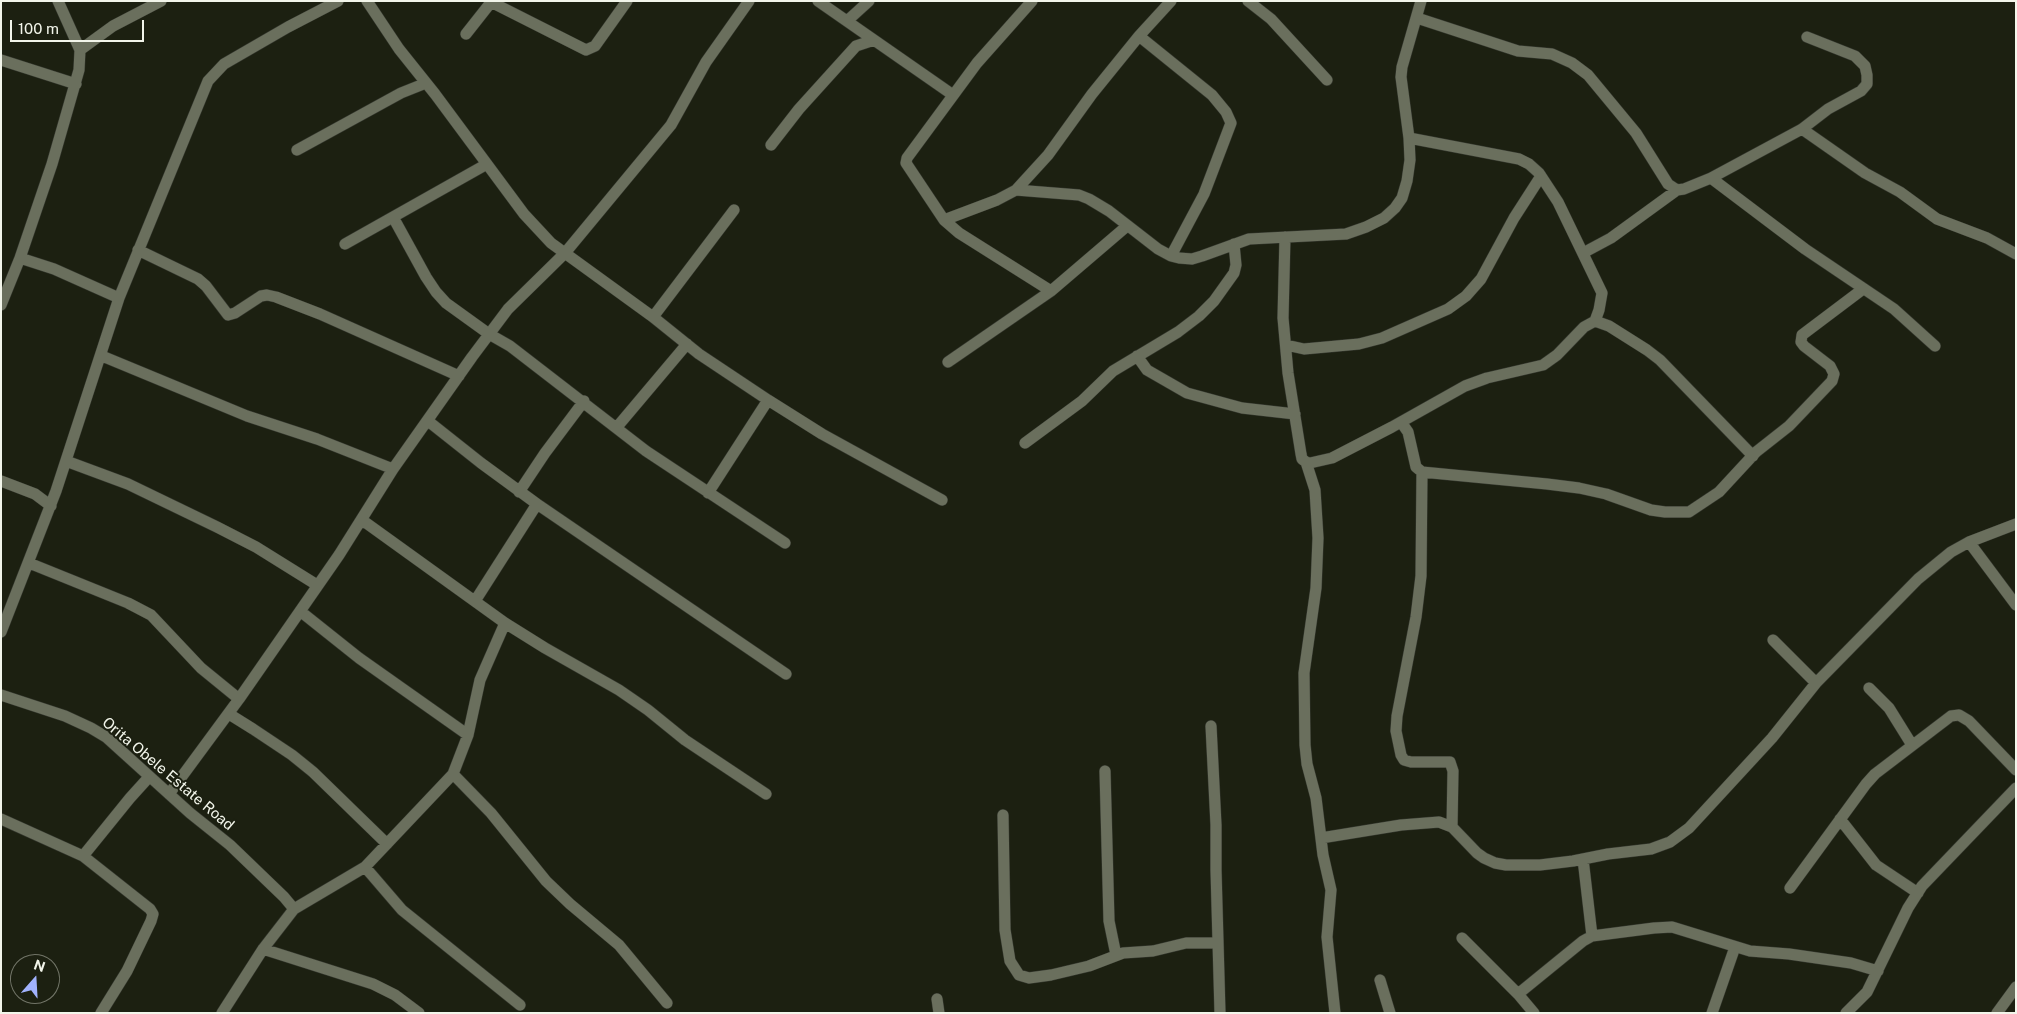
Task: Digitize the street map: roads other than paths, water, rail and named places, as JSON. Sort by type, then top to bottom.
[{"type":"street","points":[[1,304],[20,258],[52,164],[76,84],[80,50],[58,1]]},
{"type":"street","points":[[80,50],[112,26],[161,1]]},
{"type":"street","points":[[1,632],[29,563],[66,462],[102,356],[119,298],[208,81],[224,64],[338,1]]},
{"type":"street","points":[[367,1],[399,49],[535,227],[565,253],[687,344],[768,400],[822,434],[942,500]]},
{"type":"street","points":[[466,34],[491,2],[586,50],[595,46],[627,1]]},
{"type":"street","points":[[169,794],[229,714],[280,638],[318,586],[393,469],[489,334],[508,309],[565,253],[671,125],[706,62],[749,1]]},
{"type":"street","points":[[818,1],[953,95]]},
{"type":"street","points":[[847,21],[869,1]]},
{"type":"street","points":[[1032,1],[977,63],[943,112],[907,158],[906,163],[944,220],[959,233],[1051,291]]},
{"type":"street","points":[[944,220],[996,200],[1016,190],[1048,155],[1092,94],[1139,36],[1171,1]]},
{"type":"street","points":[[1248,1],[1271,19],[1327,80]]},
{"type":"street","points":[[1016,190],[1079,195],[1109,211],[1158,249],[1171,256],[1192,259],[1249,239],[1346,234],[1384,218],[1402,198],[1409,167],[1409,138],[1402,72],[1406,50],[1421,1]]},
{"type":"street","points":[[1417,18],[1518,51],[1552,54],[1572,62],[1588,75],[1636,133],[1668,184],[1677,190]]},
{"type":"street","points":[[772,145],[799,109],[856,46],[860,29]]},
{"type":"street","points":[[1139,36],[1212,95],[1226,112],[1231,124],[1204,194],[1171,256]]},
{"type":"street","points":[[1583,253],[1611,238],[1677,190],[1711,178],[1802,129],[1828,109],[1861,91],[1867,84],[1865,66],[1855,56],[1807,38]]},
{"type":"street","points":[[856,46],[874,40]]},
{"type":"street","points":[[1,60],[76,84]]},
{"type":"street","points":[[296,150],[401,93],[426,83]]},
{"type":"street","points":[[1802,129],[1865,173],[1900,192],[1937,220],[1987,238],[2016,254]]},
{"type":"street","points":[[1285,237],[1282,285],[1286,345],[1302,459],[1310,464],[1332,458],[1465,386],[1487,378],[1543,365],[1557,355],[1584,327],[1595,321],[1602,293],[1558,202],[1541,176],[1529,164],[1519,159],[1409,138]]},
{"type":"street","points":[[345,244],[487,164]]},
{"type":"street","points":[[1286,345],[1304,349],[1359,344],[1382,338],[1448,310],[1466,296],[1481,279],[1514,218],[1541,176]]},
{"type":"street","points":[[1711,178],[1805,249],[1894,309],[1935,346]]},
{"type":"street","points":[[653,317],[734,210]]},
{"type":"street","points":[[393,217],[436,292],[446,303],[489,334],[510,346],[646,450],[785,544]]},
{"type":"street","points":[[948,362],[1051,291],[1127,226]]},
{"type":"street","points":[[1025,443],[1082,401],[1113,371],[1178,332],[1199,316],[1214,301],[1234,273],[1236,258],[1234,244]]},
{"type":"street","points":[[138,250],[198,279],[206,286],[228,315],[261,296],[276,297],[320,314],[459,376]]},
{"type":"street","points":[[20,258],[54,269],[119,298]]},
{"type":"street","points":[[1401,422],[1408,432],[1416,468],[1422,472],[1579,488],[1606,494],[1651,510],[1677,513],[1689,512],[1719,492],[1753,456],[1789,426],[1834,378],[1830,366],[1801,342],[1802,335],[1863,289]]},
{"type":"street","points":[[1595,321],[1609,326],[1660,360],[1753,456]]},
{"type":"street","points":[[617,427],[687,344]]},
{"type":"street","points":[[102,356],[248,416],[317,439],[393,469]]},
{"type":"street","points":[[1137,356],[1147,370],[1187,393],[1242,408],[1295,414]]},
{"type":"street","points":[[708,493],[768,400]]},
{"type":"street","points":[[519,492],[545,453],[584,401]]},
{"type":"street","points":[[428,421],[519,492],[786,674]]},
{"type":"street","points":[[66,462],[128,484],[217,526],[256,547],[318,586]]},
{"type":"street","points":[[1306,462],[1315,490],[1318,538],[1316,588],[1304,673],[1304,726],[1307,764],[1316,798],[1321,838],[1331,890],[1326,936],[1336,1013]]},
{"type":"street","points":[[1422,472],[1421,576],[1416,618],[1397,716],[1396,731],[1401,755],[1404,760],[1411,762],[1450,762],[1453,771],[1452,827]]},
{"type":"street","points":[[1,481],[34,494],[50,506]]},
{"type":"street","points":[[475,601],[537,504]]},
{"type":"street","points":[[362,520],[505,623],[619,690],[648,710],[685,740],[766,794]]},
{"type":"street","points":[[1321,838],[1430,821],[1439,822],[1452,827],[1477,853],[1494,863],[1506,865],[1540,865],[1584,859],[1651,849],[1670,842],[1689,828],[1772,738],[1816,683],[1918,579],[1951,552],[1969,542],[2016,524]]},
{"type":"street","points":[[1969,542],[2016,605]]},
{"type":"street","points":[[29,563],[128,603],[151,615],[201,668],[239,699]]},
{"type":"street","points":[[300,611],[359,658],[468,735]]},
{"type":"street","points":[[222,1013],[263,949],[294,909],[364,867],[453,774],[468,735],[480,680],[505,623]]},
{"type":"street","points":[[1774,640],[1816,683]]},
{"type":"street","points":[[1869,688],[1889,708],[1912,745]]},
{"type":"street","name":"Orita Obele Estate Road","points":[[1,695],[65,716],[106,737],[169,794],[230,845],[294,909]]},
{"type":"street","points":[[229,714],[292,755],[313,772],[387,844]]},
{"type":"street","points":[[1790,888],[1866,784],[1912,745],[1951,716],[1959,715],[1969,721],[2016,770]]},
{"type":"street","points":[[1211,726],[1216,825],[1220,1013]]},
{"type":"street","points":[[1105,771],[1109,921],[1116,955]]},
{"type":"street","points":[[453,774],[491,813],[546,880],[570,904],[619,945],[667,1003]]},
{"type":"street","points":[[84,856],[130,798],[150,777]]},
{"type":"street","points":[[1846,1013],[1867,992],[1908,908],[1918,893],[1955,849],[2016,788]]},
{"type":"street","points":[[1003,814],[1004,930],[1010,962],[1020,975],[1029,978],[1051,975],[1089,966],[1116,955],[1153,952],[1186,943],[1218,944]]},
{"type":"street","points":[[1,819],[84,856],[150,908],[153,914],[127,970],[101,1013]]},
{"type":"street","points":[[1840,820],[1876,865],[1918,893]]},
{"type":"street","points":[[1584,859],[1592,936]]},
{"type":"street","points":[[364,867],[402,910],[520,1005]]},
{"type":"street","points":[[1518,994],[1574,948],[1592,936],[1672,927],[1750,951],[1789,954],[1851,963],[1878,971]]},
{"type":"street","points":[[1462,938],[1518,994],[1534,1013]]},
{"type":"street","points":[[1712,1013],[1735,947]]},
{"type":"street","points":[[263,949],[373,984],[395,994],[419,1013]]},
{"type":"street","points":[[1380,980],[1390,1013]]},
{"type":"street","points":[[1997,1013],[2016,987]]},
{"type":"street","points":[[937,999],[939,1013]]}]
